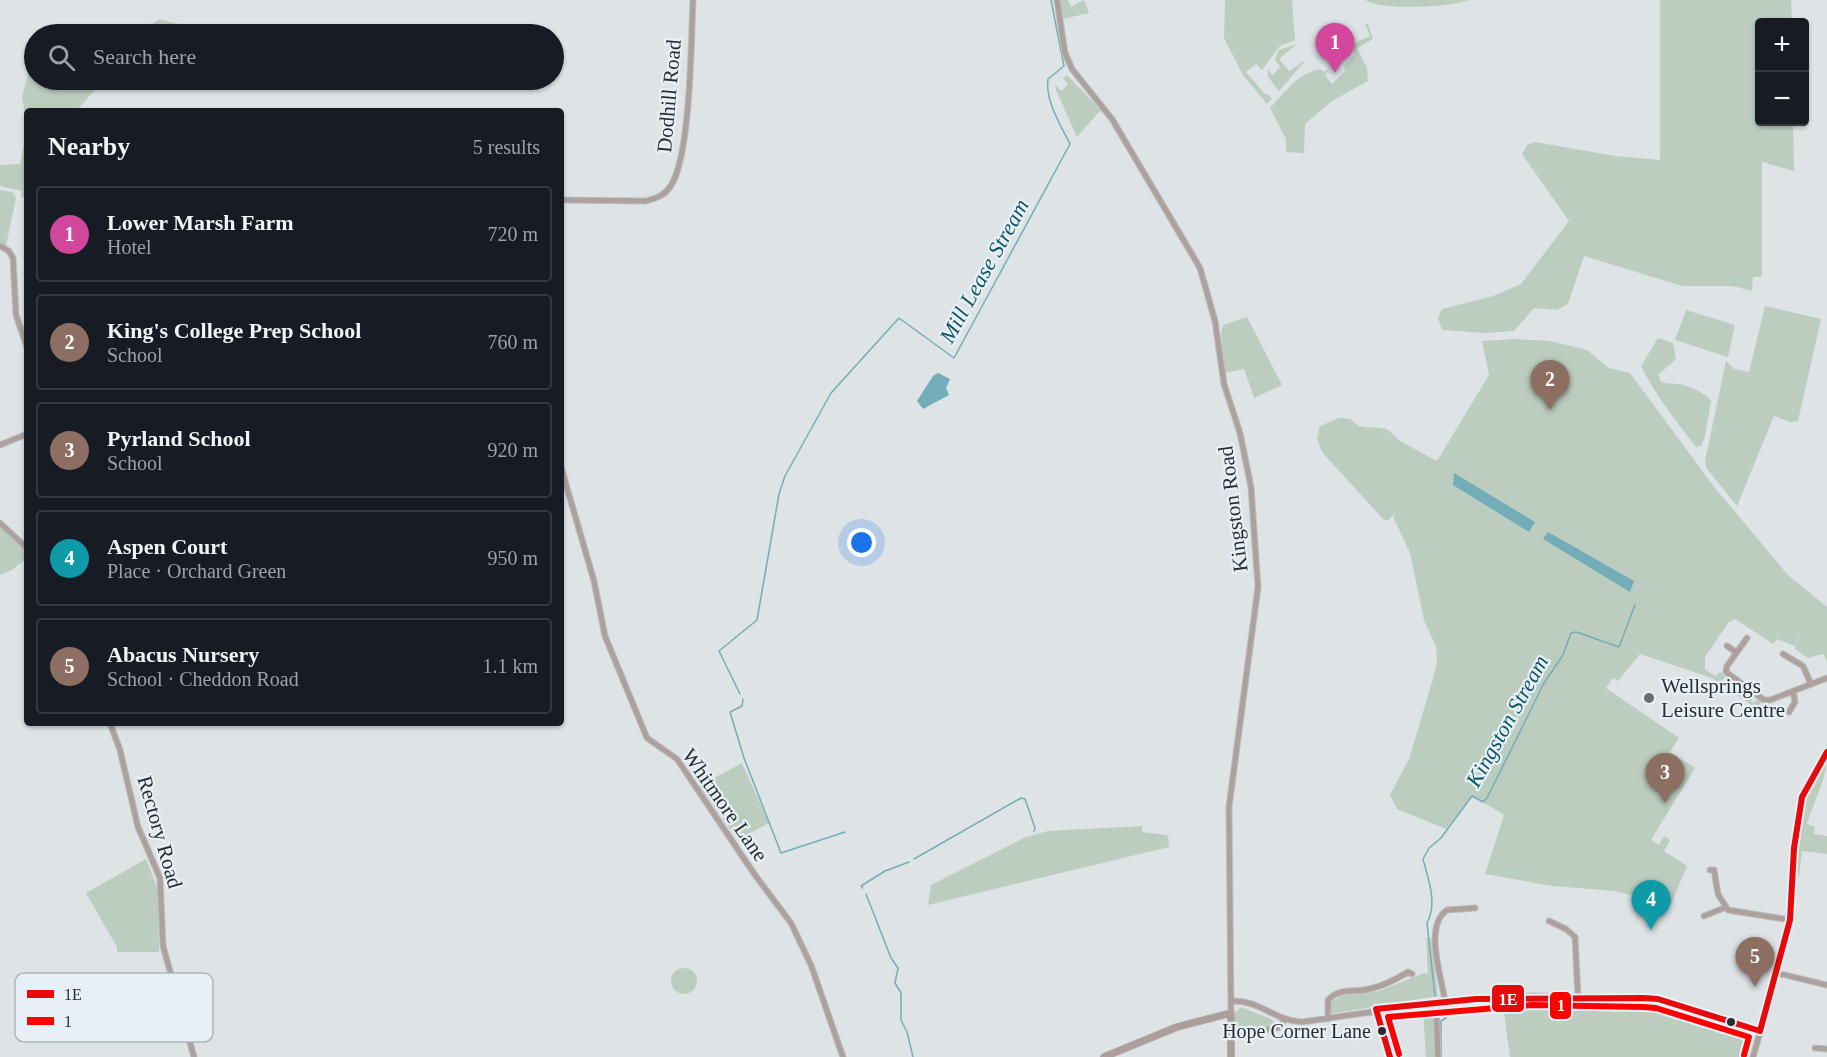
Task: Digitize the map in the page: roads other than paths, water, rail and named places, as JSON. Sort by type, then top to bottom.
[{"type":"street","name":"Dodhill Road","points":[[564,200],[646,201],[658,198],[672,185],[684,145],[693,0]]},
{"type":"street","name":"Kingston Road","points":[[1057,0],[1065,53],[1072,69],[1112,119],[1200,268],[1215,321],[1224,384],[1240,433],[1251,487],[1258,587],[1229,807],[1231,1057]]},
{"type":"street","points":[[0,246],[9,251],[13,258],[16,315],[24,338]]},
{"type":"street","points":[[0,445],[24,435]]},
{"type":"street","name":"Whitmore Lane","points":[[564,477],[594,581],[605,636],[647,738],[677,759],[754,875],[791,923],[811,965],[843,1057]]},
{"type":"street","points":[[0,523],[24,545]]},
{"type":"street","points":[[1747,638],[1736,652],[1726,672],[1745,688],[1765,700],[1827,678]]},
{"type":"street","points":[[1728,646],[1736,652]]},
{"type":"street","points":[[1783,654],[1803,666],[1811,684]]},
{"type":"street","points":[[1789,712],[1796,702],[1793,691]]},
{"type":"street","name":"Rectory Road","points":[[111,726],[120,750],[138,827],[160,878],[163,946],[171,973]]},
{"type":"street","points":[[1753,1057],[1790,921],[1794,848],[1802,797],[1827,752]]},
{"type":"street","points":[[1714,870],[1718,894],[1724,908]]},
{"type":"street","points":[[1445,1002],[1435,927],[1447,910],[1467,904],[1475,908]]},
{"type":"street","points":[[1704,916],[1724,908],[1745,915],[1790,921]]},
{"type":"street","points":[[1549,921],[1566,929],[1575,938],[1578,997]]},
{"type":"street","points":[[1328,1019],[1328,1000],[1337,992],[1377,987],[1409,971]]},
{"type":"street","points":[[1777,973],[1827,985]]},
{"type":"street","points":[[1231,1000],[1253,1004],[1284,1020],[1302,1022],[1376,1009],[1436,1002],[1532,996],[1658,999],[1760,1031]]},
{"type":"street","points":[[1436,1002],[1438,1057]]},
{"type":"street","points":[[1376,1009],[1390,1057]]},
{"type":"street","points":[[1104,1057],[1203,1018],[1231,1014]]},
{"type":"street","points":[[1239,1036],[1280,1027],[1284,1020]]},
{"type":"street","name":"Rectory Road","points":[[190,1042],[194,1057]]},
{"type":"street","points":[[1815,1048],[1827,1050]]},
{"type":"street","points":[[1122,1049],[1125,1057]]},
{"type":"water","points":[[938,373],[950,379],[946,388],[949,395],[923,409],[917,401],[933,376]]},
{"type":"water","points":[[1454,473],[1535,522],[1529,532],[1453,485]]},
{"type":"water","points":[[1548,532],[1634,581],[1630,592],[1543,539]]},
{"type":"waterway","name":"Mill Lease Stream","points":[[740,694],[719,651],[757,620],[779,494],[785,476],[831,393],[899,318],[954,358],[1070,144],[1049,96],[1048,79],[1064,66],[1051,0]]},
{"type":"waterway","name":"Kingston Stream","points":[[1435,996],[1427,923],[1432,899],[1423,859],[1429,848],[1441,838],[1472,796],[1483,802],[1487,798],[1544,683],[1563,655],[1571,633],[1576,632],[1619,647],[1635,605]]},
{"type":"waterway","name":"Mill Lease Stream","points":[[743,699],[742,706],[730,712],[744,758],[781,853],[845,832]]},
{"type":"waterway","points":[[914,859],[1021,798],[1025,799],[1034,831]]},
{"type":"waterway","points":[[863,888],[861,886],[885,871],[909,862]]},
{"type":"waterway","name":"Mill Lease Stream","points":[[866,894],[891,958],[898,968],[895,983],[901,993],[901,1020],[907,1032],[913,1057]]},
{"type":"waterway","name":"Kingston Stream","points":[[1441,1057],[1441,1021],[1446,1018],[1444,1009]]},
{"type":"place","name":"Lower Marsh Farm","points":[[1335,73]]},
{"type":"place","name":"King's College Prep School","points":[[1550,410]]},
{"type":"place","name":"Wellsprings Leisure Centre","points":[[1649,698]]},
{"type":"place","name":"Pyrland School","points":[[1665,803]]},
{"type":"place","name":"Aspen Court","points":[[1651,930]]},
{"type":"place","name":"Abacus Nursery","points":[[1755,987]]},
{"type":"place","name":"Hope Corner Lane","points":[[1382,1031]]}]
